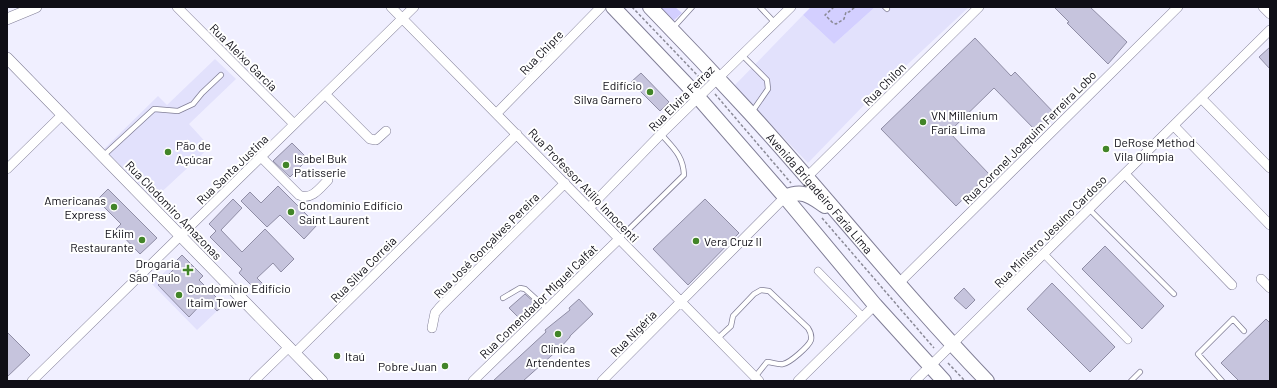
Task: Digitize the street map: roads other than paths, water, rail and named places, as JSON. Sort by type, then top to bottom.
[{"type":"main road","points":[[613,7],[699,97],[875,305],[944,381]]},
{"type":"main road","name":"Avenida Brigadeiro Faria Lima","points":[[650,7],[751,114],[898,284],[952,345],[987,381]]},
{"type":"main road","points":[[785,197],[796,193],[806,194],[836,212]]},
{"type":"street","name":"Rua Aleixo Garcia","points":[[178,7],[294,124]]},
{"type":"street","name":"Rua Professor Atílio Innocenti","points":[[391,7],[497,113],[757,379]]},
{"type":"street","name":"Rua Santa Justina","points":[[32,381],[414,7]]},
{"type":"street","name":"Rua Chipre","points":[[497,113],[601,7]]},
{"type":"street","name":"Rua Elvira Ferraz","points":[[589,208],[661,134],[791,7]]},
{"type":"street","name":"Rua Chilon","points":[[806,178],[979,7]]},
{"type":"street","name":"Rua Coronel Joaquim Ferreira Lobo","points":[[898,284],[1178,7]]},
{"type":"street","points":[[1263,7],[1270,14]]},
{"type":"street","points":[[7,19],[33,8]]},
{"type":"street","name":"Rua Ministro Jesuíno Cardoso","points":[[915,381],[1270,30]]},
{"type":"street","name":"Rua Clodomiro Amazonas","points":[[7,58],[322,381]]},
{"type":"street","points":[[324,94],[370,139],[376,140],[386,130]]},
{"type":"street","points":[[1201,98],[1270,168]]},
{"type":"street","points":[[7,169],[62,115]]},
{"type":"street","points":[[1174,126],[1270,225]]},
{"type":"street","name":"Rua Silva Correia","points":[[254,381],[292,350],[517,134]]},
{"type":"street","points":[[261,157],[299,195],[304,198],[310,196],[328,180]]},
{"type":"street","points":[[1125,174],[1232,285]]},
{"type":"street","name":"Rua José Gonçalves Pereira","points":[[432,328],[435,313],[440,307],[565,183]]},
{"type":"street","points":[[681,301],[785,197]]},
{"type":"street","name":"Rua Comendador Miguel Calfat","points":[[473,381],[620,239]]},
{"type":"street","points":[[1044,254],[1128,340]]},
{"type":"street","points":[[818,271],[863,317]]},
{"type":"street","points":[[1260,278],[1270,288]]},
{"type":"street","name":"Rua Nigéria","points":[[602,381],[681,301]]},
{"type":"street","points":[[798,381],[875,305]]},
{"type":"lane","points":[[672,29],[692,7]]},
{"type":"lane","points":[[760,7],[775,22]]},
{"type":"lane","points":[[742,55],[767,80],[768,89],[751,114]]},
{"type":"lane","points":[[103,156],[154,109],[178,111],[193,104],[221,75]]},
{"type":"lane","points":[[620,239],[684,175],[684,165],[678,154],[661,134]]},
{"type":"lane","points":[[1089,209],[1174,294]]},
{"type":"lane","points":[[503,298],[520,288],[525,289],[547,309]]},
{"type":"lane","points":[[717,339],[731,326],[733,316],[754,294],[761,290],[768,291],[808,328],[811,340],[809,344],[784,364],[767,362],[757,379]]},
{"type":"lane","points":[[1222,381],[1198,354],[1233,319],[1244,331]]},
{"type":"lane","points":[[1131,381],[1140,372]]},
{"type":"place","name":"Edifício Silva Garnero","points":[[650,92]]},
{"type":"place","name":"VN Millenium Faria Lima","points":[[923,122]]},
{"type":"place","name":"DeRose Method Vila Olímpia","points":[[1106,149]]},
{"type":"place","name":"Pão de Açúcar","points":[[168,152]]},
{"type":"place","name":"Isabel Buk Patisserie","points":[[286,165]]},
{"type":"place","name":"Americanas Express","points":[[114,207]]},
{"type":"place","name":"Condomínio Edifício Saint Laurent","points":[[291,212]]},
{"type":"place","name":"Ekiim Restaurante","points":[[142,240]]},
{"type":"place","name":"Vera Cruz II","points":[[696,241]]},
{"type":"place","name":"Drogaria São Paulo","points":[[188,270]]},
{"type":"place","name":"Condomínio Edifício Itaim Tower","points":[[179,295]]},
{"type":"place","name":"Clínica Artendentes","points":[[558,334]]},
{"type":"place","name":"Itaú","points":[[337,356]]},
{"type":"place","name":"Pobre Juan","points":[[445,366]]}]
